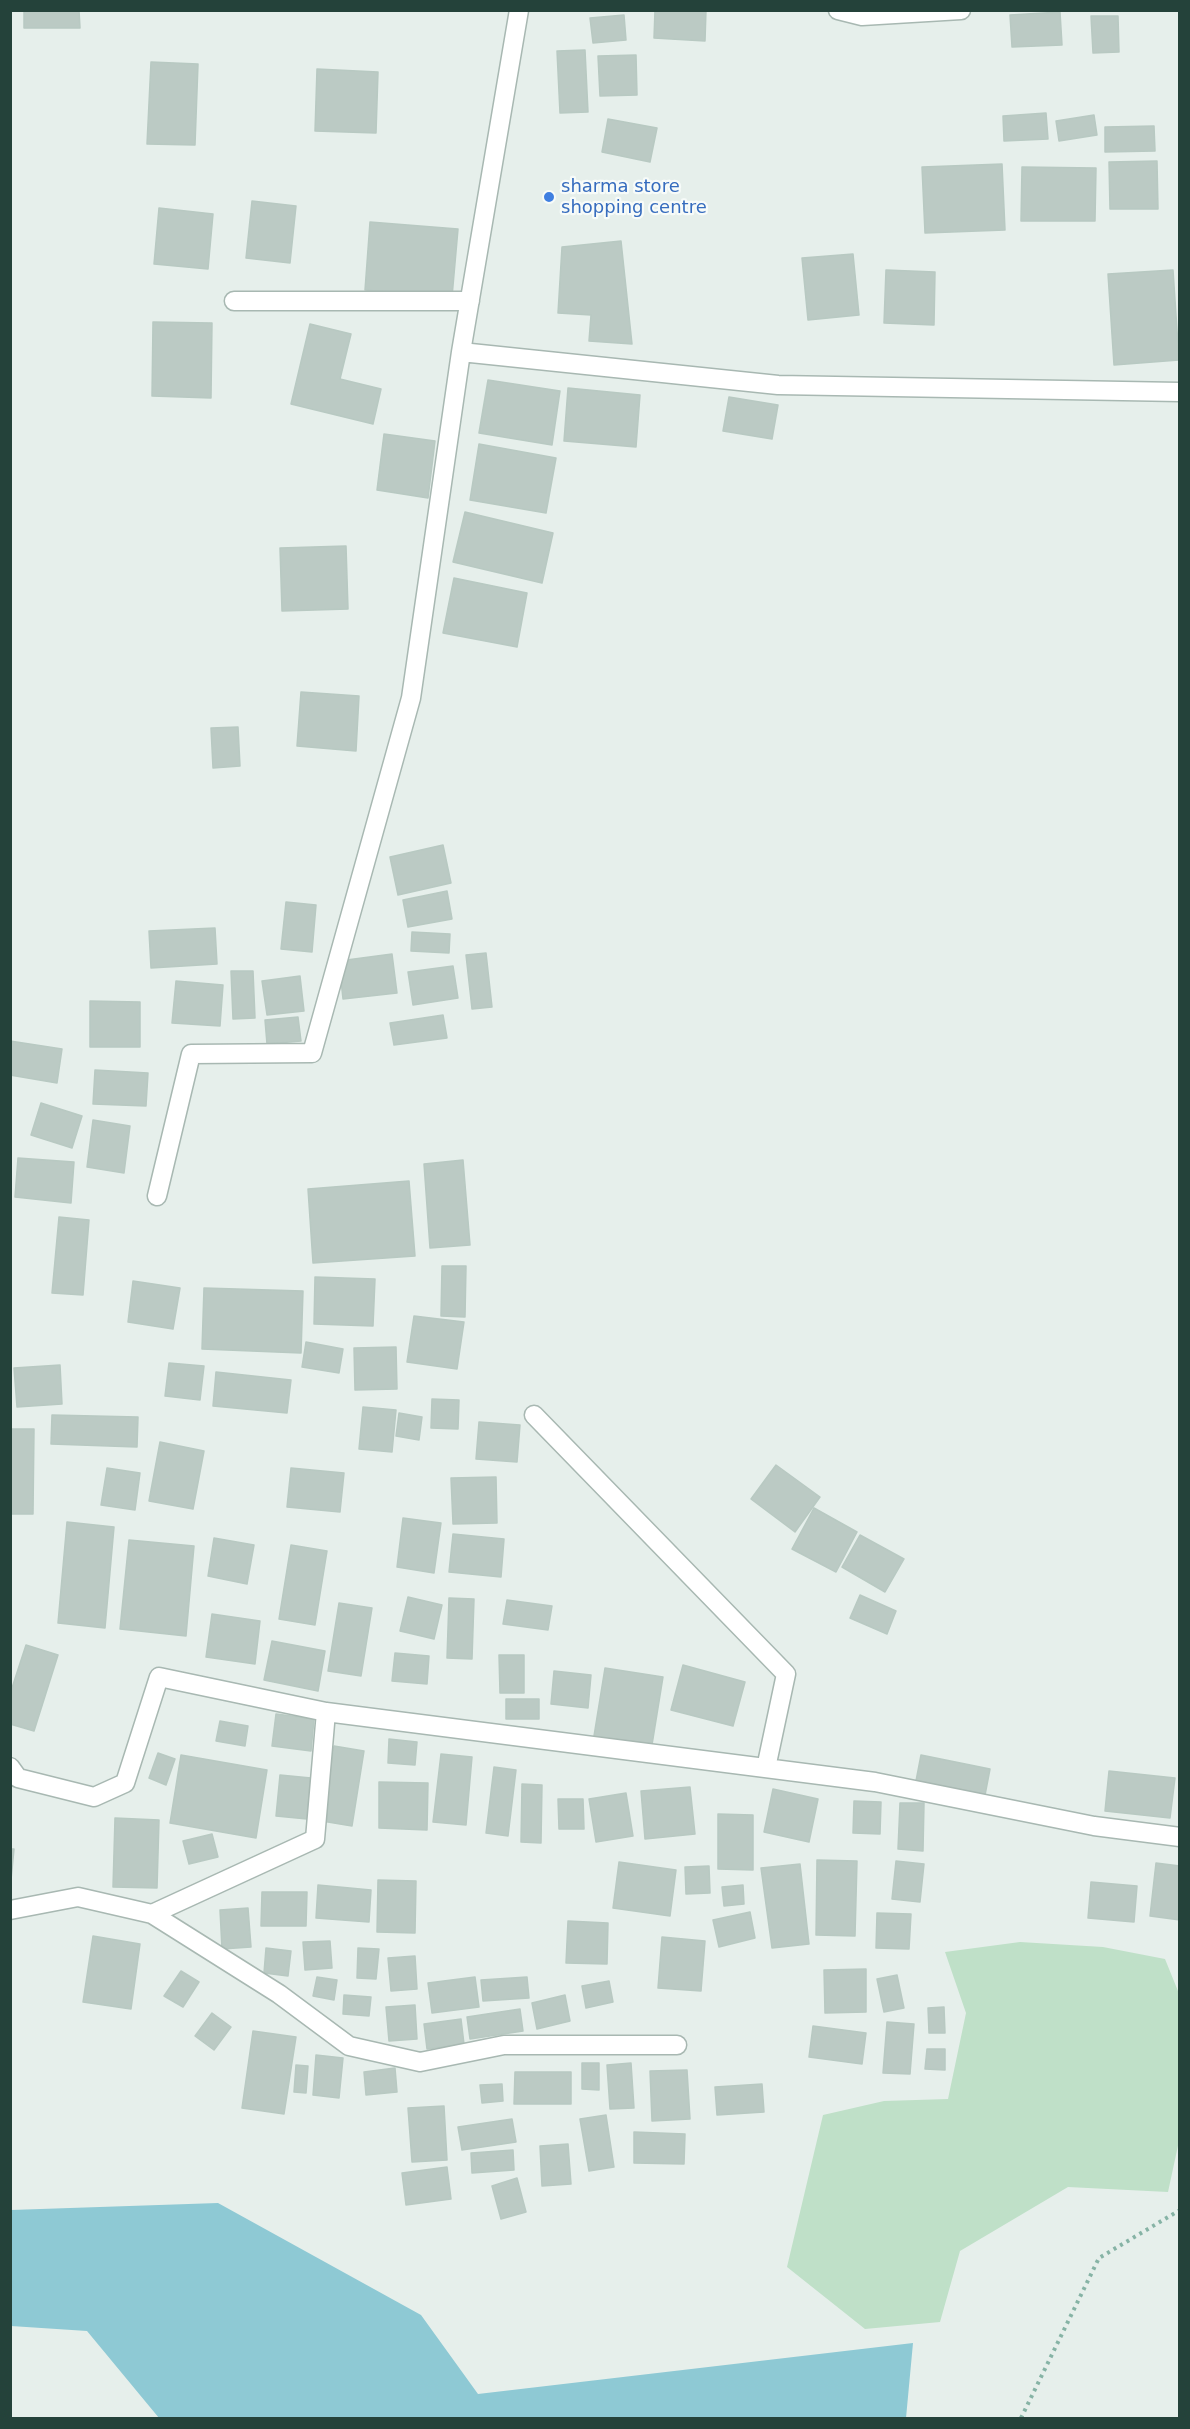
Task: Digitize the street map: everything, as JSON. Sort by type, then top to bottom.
[{"type":"street","points":[[157,1196],[191,1054],[312,1053],[411,698],[461,352],[519,10]]},
{"type":"street","points":[[838,10],[862,16],[961,10]]},
{"type":"street","points":[[234,301],[470,301]]},
{"type":"street","points":[[461,352],[778,385],[1179,392]]},
{"type":"street","points":[[534,1415],[786,1674],[766,1768]]},
{"type":"street","points":[[10,1767],[18,1778],[94,1797],[125,1783],[159,1677],[326,1712],[875,1782],[1094,1826],[1179,1837]]},
{"type":"street","points":[[152,1914],[315,1839],[326,1712]]},
{"type":"street","points":[[10,1910],[78,1896],[152,1914],[279,1994],[349,2046],[420,2062],[504,2045],[677,2045]]},
{"type":"path","points":[[1021,2418],[1099,2258],[1179,2210]]},
{"type":"green space","points":[[1020,1942],[1103,1947],[1165,1959],[1180,1996],[1179,2141],[1168,2192],[1068,2187],[960,2251],[940,2322],[865,2329],[787,2267],[823,2115],[884,2101],[948,2099],[966,2013],[945,1952]]},
{"type":"water","points":[[218,2203],[421,2315],[478,2394],[913,2343],[906,2418],[159,2418],[87,2331],[11,2326],[11,2210]]},
{"type":"building","points":[[24,10],[79,10],[80,28],[24,28]]},
{"type":"building","points":[[655,10],[706,10],[705,41],[654,38]]},
{"type":"building","points":[[1060,12],[1062,45],[1012,47],[1010,15]]},
{"type":"building","points":[[624,15],[626,40],[593,43],[590,18]]},
{"type":"building","points":[[1091,16],[1118,16],[1119,52],[1093,53]]},
{"type":"building","points":[[585,50],[588,112],[560,113],[557,51]]},
{"type":"building","points":[[636,55],[637,95],[600,96],[598,56]]},
{"type":"building","points":[[151,62],[198,64],[195,145],[147,144]]},
{"type":"building","points":[[317,69],[378,72],[376,133],[315,131]]},
{"type":"building","points":[[1046,113],[1048,139],[1004,141],[1003,116]]},
{"type":"building","points":[[1094,115],[1097,135],[1059,141],[1056,121]]},
{"type":"building","points":[[608,119],[657,128],[650,162],[602,152]]},
{"type":"building","points":[[1154,126],[1155,151],[1105,152],[1105,127]]},
{"type":"building","points":[[1157,161],[1158,209],[1110,209],[1109,162]]},
{"type":"building","points":[[1002,164],[1005,230],[925,233],[922,167]]},
{"type":"building","points":[[1022,167],[1096,168],[1095,221],[1021,221]]},
{"type":"building","points":[[252,201],[296,206],[290,263],[246,258]]},
{"type":"building","points":[[159,208],[213,214],[208,269],[154,264]]},
{"type":"building","points":[[370,222],[458,229],[452,297],[365,290]]},
{"type":"building","points":[[621,241],[632,344],[589,341],[591,315],[558,313],[562,247]]},
{"type":"building","points":[[853,254],[859,315],[808,320],[802,258]]},
{"type":"building","points":[[886,270],[935,272],[934,325],[884,323]]},
{"type":"building","points":[[1173,270],[1179,360],[1114,365],[1108,274]]},
{"type":"building","points":[[153,322],[212,323],[211,398],[152,396]]},
{"type":"building","points":[[310,324],[351,334],[340,379],[381,389],[373,424],[291,404]]},
{"type":"building","points":[[488,380],[560,391],[552,445],[479,433]]},
{"type":"building","points":[[568,388],[640,395],[636,447],[564,441]]},
{"type":"building","points":[[729,397],[778,405],[772,439],[723,431]]},
{"type":"building","points":[[384,434],[435,441],[428,498],[377,490]]},
{"type":"building","points":[[479,444],[556,458],[546,513],[470,500]]},
{"type":"building","points":[[465,512],[553,533],[542,583],[453,562]]},
{"type":"building","points":[[346,546],[348,609],[282,611],[280,548]]},
{"type":"building","points":[[454,578],[527,593],[517,647],[443,633]]},
{"type":"building","points":[[301,692],[359,696],[356,751],[297,746]]},
{"type":"building","points":[[238,727],[240,766],[213,768],[211,728]]},
{"type":"building","points":[[443,845],[451,883],[398,895],[390,857]]},
{"type":"building","points":[[447,891],[452,919],[408,927],[403,900]]},
{"type":"building","points":[[286,902],[316,905],[312,952],[281,949]]},
{"type":"building","points":[[215,928],[217,964],[151,968],[149,931]]},
{"type":"building","points":[[412,932],[450,934],[449,953],[411,951]]},
{"type":"building","points":[[486,953],[492,1007],[472,1009],[466,955]]},
{"type":"building","points":[[392,954],[397,993],[343,999],[339,961]]},
{"type":"building","points":[[453,966],[458,998],[413,1005],[408,972]]},
{"type":"building","points":[[231,971],[253,971],[255,1018],[233,1019]]},
{"type":"building","points":[[300,976],[304,1011],[267,1015],[262,981]]},
{"type":"building","points":[[176,981],[223,985],[220,1026],[172,1023]]},
{"type":"building","points":[[90,1001],[140,1002],[140,1047],[90,1047]]},
{"type":"building","points":[[443,1015],[447,1038],[394,1045],[390,1023]]},
{"type":"building","points":[[298,1017],[301,1041],[267,1044],[265,1020]]},
{"type":"building","points":[[10,1041],[62,1049],[57,1083],[10,1075]]},
{"type":"building","points":[[95,1070],[148,1073],[146,1106],[93,1104]]},
{"type":"building","points":[[41,1103],[82,1116],[72,1148],[31,1135]]},
{"type":"building","points":[[93,1120],[130,1126],[124,1173],[87,1167]]},
{"type":"building","points":[[18,1158],[74,1162],[71,1203],[15,1197]]},
{"type":"building","points":[[463,1160],[470,1245],[430,1248],[424,1164]]},
{"type":"building","points":[[409,1181],[415,1256],[313,1263],[308,1189]]},
{"type":"building","points":[[59,1217],[89,1220],[83,1295],[52,1293]]},
{"type":"building","points":[[442,1266],[466,1266],[465,1317],[441,1316]]},
{"type":"building","points":[[315,1277],[375,1279],[373,1326],[314,1324]]},
{"type":"building","points":[[133,1281],[180,1288],[173,1329],[128,1322]]},
{"type":"building","points":[[204,1288],[303,1291],[301,1353],[202,1349]]},
{"type":"building","points":[[414,1316],[464,1322],[457,1369],[407,1362]]},
{"type":"building","points":[[306,1342],[343,1349],[339,1373],[302,1367]]},
{"type":"building","points":[[396,1347],[397,1389],[355,1390],[354,1348]]},
{"type":"building","points":[[169,1363],[204,1366],[200,1400],[165,1396]]},
{"type":"building","points":[[60,1365],[62,1404],[17,1407],[14,1368]]},
{"type":"building","points":[[216,1372],[291,1380],[287,1413],[213,1406]]},
{"type":"building","points":[[432,1399],[459,1400],[458,1429],[431,1428]]},
{"type":"building","points":[[363,1407],[396,1410],[392,1452],[359,1449]]},
{"type":"building","points":[[399,1413],[422,1417],[419,1440],[396,1436]]},
{"type":"building","points":[[52,1415],[138,1417],[137,1447],[51,1444]]},
{"type":"building","points":[[479,1422],[520,1425],[517,1462],[476,1459]]},
{"type":"building","points":[[10,1429],[34,1429],[33,1514],[10,1514]]},
{"type":"building","points":[[160,1442],[204,1451],[193,1509],[149,1501]]},
{"type":"building","points":[[776,1465],[820,1497],[795,1532],[751,1499]]},
{"type":"building","points":[[107,1468],[140,1473],[135,1510],[101,1505]]},
{"type":"building","points":[[291,1468],[344,1473],[340,1512],[287,1507]]},
{"type":"building","points":[[496,1477],[497,1523],[453,1524],[451,1478]]},
{"type":"building","points":[[814,1508],[857,1532],[836,1572],[792,1549]]},
{"type":"building","points":[[403,1518],[441,1523],[434,1573],[397,1567]]},
{"type":"building","points":[[67,1522],[114,1527],[105,1628],[58,1623]]},
{"type":"building","points":[[453,1534],[504,1539],[501,1577],[449,1572]]},
{"type":"building","points":[[860,1535],[904,1559],[885,1592],[842,1567]]},
{"type":"building","points":[[214,1538],[254,1545],[247,1584],[208,1576]]},
{"type":"building","points":[[129,1540],[194,1546],[186,1636],[120,1629]]},
{"type":"building","points":[[291,1545],[327,1551],[315,1625],[279,1619]]},
{"type":"building","points":[[860,1595],[896,1611],[887,1634],[850,1618]]},
{"type":"building","points":[[408,1597],[442,1605],[434,1639],[400,1631]]},
{"type":"building","points":[[449,1598],[474,1599],[472,1659],[447,1658]]},
{"type":"building","points":[[507,1600],[552,1606],[548,1630],[503,1624]]},
{"type":"building","points":[[339,1603],[372,1608],[361,1676],[328,1671]]},
{"type":"building","points":[[212,1614],[260,1621],[255,1664],[206,1657]]},
{"type":"building","points":[[272,1641],[325,1651],[318,1691],[264,1680]]},
{"type":"building","points":[[26,1645],[58,1655],[34,1731],[10,1724],[10,1694]]},
{"type":"building","points":[[395,1653],[429,1656],[427,1684],[392,1681]]},
{"type":"building","points":[[499,1655],[524,1655],[524,1693],[500,1693]]},
{"type":"building","points":[[683,1665],[745,1682],[733,1726],[671,1710]]},
{"type":"building","points":[[605,1668],[663,1677],[651,1751],[593,1742]]},
{"type":"building","points":[[554,1671],[591,1675],[588,1708],[551,1704]]},
{"type":"building","points":[[506,1699],[539,1699],[539,1719],[506,1719]]},
{"type":"building","points":[[276,1714],[314,1719],[311,1751],[272,1746]]},
{"type":"building","points":[[220,1721],[248,1726],[245,1746],[216,1741]]},
{"type":"building","points":[[389,1739],[417,1742],[415,1765],[388,1763]]},
{"type":"building","points":[[334,1746],[364,1751],[352,1826],[322,1821]]},
{"type":"building","points":[[158,1753],[175,1759],[166,1785],[149,1778]]},
{"type":"building","points":[[441,1754],[472,1757],[466,1825],[433,1822]]},
{"type":"building","points":[[181,1755],[267,1770],[256,1838],[170,1823]]},
{"type":"building","points":[[921,1755],[990,1769],[985,1795],[916,1781]]},
{"type":"building","points":[[494,1767],[516,1770],[508,1836],[486,1833]]},
{"type":"building","points":[[1109,1771],[1175,1778],[1170,1818],[1105,1811]]},
{"type":"building","points":[[280,1775],[311,1778],[307,1819],[276,1816]]},
{"type":"building","points":[[379,1782],[428,1783],[427,1830],[379,1828]]},
{"type":"building","points":[[522,1784],[542,1785],[541,1843],[521,1842]]},
{"type":"building","points":[[690,1787],[695,1834],[645,1839],[641,1791]]},
{"type":"building","points":[[773,1789],[818,1799],[809,1842],[764,1832]]},
{"type":"building","points":[[626,1793],[633,1836],[596,1842],[589,1799]]},
{"type":"building","points":[[558,1799],[583,1799],[584,1829],[559,1829]]},
{"type":"building","points":[[854,1801],[881,1802],[880,1834],[853,1833]]},
{"type":"building","points":[[900,1803],[924,1803],[923,1851],[898,1849]]},
{"type":"building","points":[[718,1814],[753,1815],[753,1870],[718,1869]]},
{"type":"building","points":[[115,1818],[159,1820],[157,1888],[113,1887]]},
{"type":"building","points":[[212,1834],[218,1857],[189,1864],[183,1841]]},
{"type":"building","points":[[10,1849],[14,1849],[10,1890]]},
{"type":"building","points":[[817,1860],[857,1861],[855,1936],[816,1935]]},
{"type":"building","points":[[896,1861],[924,1864],[920,1902],[892,1899]]},
{"type":"building","points":[[619,1862],[676,1870],[670,1916],[613,1908]]},
{"type":"building","points":[[1156,1863],[1180,1866],[1180,1920],[1150,1916]]},
{"type":"building","points":[[800,1864],[809,1944],[772,1948],[761,1868]]},
{"type":"building","points":[[709,1866],[710,1893],[686,1894],[685,1867]]},
{"type":"building","points":[[378,1880],[416,1881],[415,1933],[377,1932]]},
{"type":"building","points":[[1091,1882],[1137,1886],[1134,1922],[1088,1918]]},
{"type":"building","points":[[318,1885],[371,1890],[369,1922],[316,1918]]},
{"type":"building","points":[[743,1885],[744,1904],[724,1906],[722,1887]]},
{"type":"building","points":[[262,1892],[307,1892],[306,1926],[261,1926]]},
{"type":"building","points":[[248,1908],[251,1947],[222,1949],[220,1910]]},
{"type":"building","points":[[750,1912],[755,1938],[719,1947],[713,1920]]},
{"type":"building","points":[[877,1913],[911,1914],[909,1949],[876,1948]]},
{"type":"building","points":[[568,1921],[608,1923],[607,1964],[566,1963]]},
{"type":"building","points":[[93,1936],[140,1944],[131,2009],[83,2002]]},
{"type":"building","points":[[662,1937],[705,1941],[701,1991],[658,1988]]},
{"type":"building","points":[[330,1941],[332,1968],[305,1970],[303,1942]]},
{"type":"building","points":[[266,1948],[291,1951],[288,1976],[264,1973]]},
{"type":"building","points":[[358,1948],[379,1949],[376,1979],[357,1978]]},
{"type":"building","points":[[415,1956],[417,1989],[391,1991],[388,1958]]},
{"type":"building","points":[[866,1969],[866,2012],[825,2013],[824,1970]]},
{"type":"building","points":[[181,1971],[199,1982],[183,2007],[164,1996]]},
{"type":"building","points":[[897,1975],[904,2008],[884,2012],[877,1979]]},
{"type":"building","points":[[317,1977],[337,1980],[334,2000],[313,1996]]},
{"type":"building","points":[[475,1977],[479,2007],[432,2013],[428,1983]]},
{"type":"building","points":[[527,1977],[529,1998],[483,2001],[481,1980]]},
{"type":"building","points":[[609,1981],[613,2002],[586,2008],[582,1986]]},
{"type":"building","points":[[344,1995],[371,1997],[369,2016],[343,2014]]},
{"type":"building","points":[[565,1995],[570,2021],[537,2029],[532,2003]]},
{"type":"building","points":[[415,2005],[417,2039],[389,2041],[386,2007]]},
{"type":"building","points":[[944,2007],[945,2033],[929,2033],[928,2008]]},
{"type":"building","points":[[520,2009],[523,2031],[470,2039],[467,2017]]},
{"type":"building","points":[[212,2013],[231,2027],[214,2050],[195,2036]]},
{"type":"building","points":[[461,2019],[464,2044],[427,2049],[424,2024]]},
{"type":"building","points":[[887,2022],[914,2024],[910,2074],[883,2073]]},
{"type":"building","points":[[813,2026],[866,2033],[862,2064],[809,2057]]},
{"type":"building","points":[[253,2031],[296,2037],[284,2114],[242,2108]]},
{"type":"building","points":[[927,2049],[945,2049],[945,2070],[925,2069]]},
{"type":"building","points":[[316,2055],[343,2058],[339,2098],[313,2095]]},
{"type":"building","points":[[582,2063],[599,2063],[599,2090],[582,2089]]},
{"type":"building","points":[[631,2063],[634,2108],[610,2109],[607,2065]]},
{"type":"building","points":[[296,2065],[308,2066],[306,2093],[294,2092]]},
{"type":"building","points":[[395,2068],[397,2092],[366,2095],[364,2072]]},
{"type":"building","points":[[687,2070],[690,2119],[652,2121],[650,2071]]},
{"type":"building","points":[[515,2072],[571,2072],[571,2104],[514,2104]]},
{"type":"building","points":[[502,2084],[503,2101],[482,2103],[480,2085]]},
{"type":"building","points":[[762,2084],[764,2112],[717,2115],[715,2087]]},
{"type":"building","points":[[444,2106],[447,2160],[412,2162],[408,2108]]},
{"type":"building","points":[[606,2115],[614,2167],[589,2171],[580,2119]]},
{"type":"building","points":[[512,2119],[516,2142],[462,2150],[458,2127]]},
{"type":"building","points":[[634,2132],[685,2134],[684,2164],[634,2163]]},
{"type":"building","points":[[568,2144],[571,2184],[542,2186],[540,2146]]},
{"type":"building","points":[[513,2150],[514,2170],[472,2173],[471,2153]]},
{"type":"building","points":[[447,2167],[451,2199],[406,2205],[402,2173]]},
{"type":"building","points":[[517,2178],[526,2212],[501,2219],[492,2186]]},
{"type":"place","name":"sharma store shopping centre","points":[[549,197]]}]
